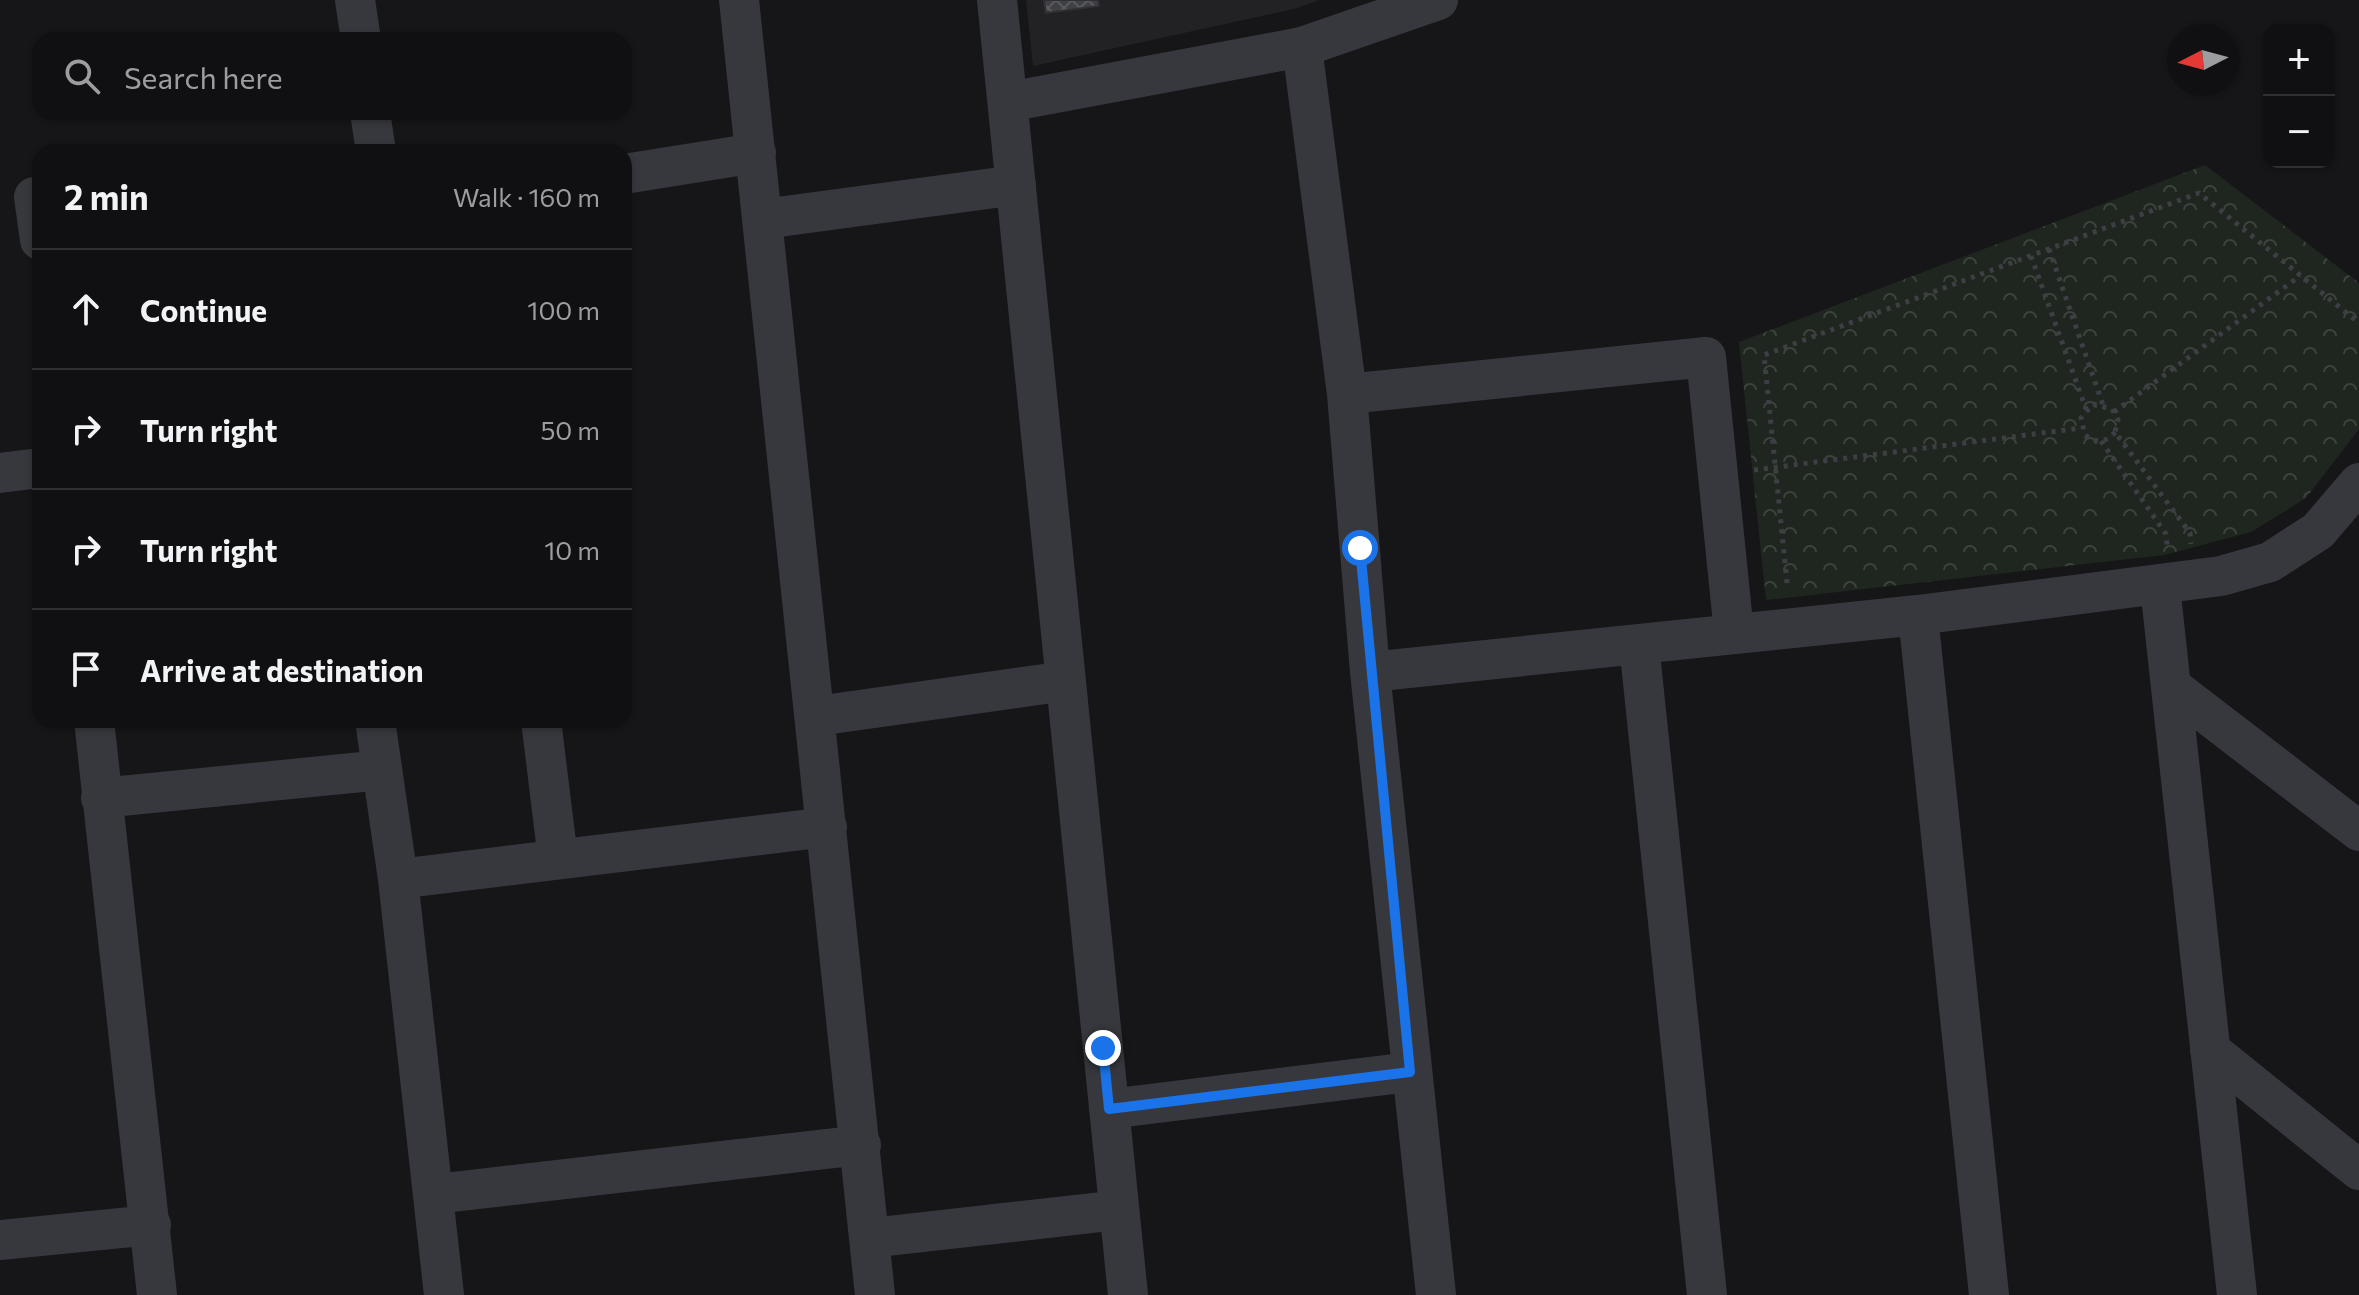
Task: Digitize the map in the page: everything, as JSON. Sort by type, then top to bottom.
[{"type":"street","points":[[355,0],[360,32]]},
{"type":"street","points":[[739,0],[817,716],[875,1295]]},
{"type":"street","points":[[997,0],[1128,1295]]},
{"type":"street","points":[[1008,102],[1302,47],[1438,0]]},
{"type":"street","points":[[1302,47],[1347,394],[1370,672],[1436,1295]]},
{"type":"street","points":[[371,120],[375,144]]},
{"type":"street","points":[[632,173],[756,153]]},
{"type":"street","points":[[764,219],[1016,185]]},
{"type":"street","points":[[25,199],[32,218]]},
{"type":"street","points":[[1347,394],[1706,357],[1734,633]]},
{"type":"street","points":[[0,473],[32,469]]},
{"type":"street","points":[[1370,672],[1918,615],[2164,570],[2221,576],[2270,562],[2318,531],[2359,483]]},
{"type":"street","points":[[2164,570],[2172,687],[2237,1295]]},
{"type":"street","points":[[1918,615],[1989,1295]]},
{"type":"street","points":[[1639,644],[1707,1295]]},
{"type":"street","points":[[817,716],[1066,681]]},
{"type":"street","points":[[2172,687],[2359,831]]},
{"type":"street","points":[[95,728],[157,1295]]},
{"type":"street","points":[[376,728],[398,879],[444,1295]]},
{"type":"street","points":[[542,728],[558,859]]},
{"type":"street","points":[[101,798],[382,770]]},
{"type":"street","points":[[398,879],[827,827]]},
{"type":"street","points":[[2210,1050],[2359,1170]]},
{"type":"street","points":[[1109,1109],[1410,1072]]},
{"type":"street","points":[[435,1194],[861,1145]]},
{"type":"street","points":[[870,1238],[1119,1210]]},
{"type":"street","points":[[0,1240],[151,1225]]},
{"type":"path","points":[[1787,583],[1764,355],[2199,193],[2359,323]]},
{"type":"path","points":[[2049,249],[2103,405]]},
{"type":"path","points":[[2031,256],[2086,410]]},
{"type":"path","points":[[2114,412],[2301,276]]},
{"type":"path","points":[[2093,404],[2103,405],[2114,412],[2118,420],[2115,432],[2101,441],[2090,439],[2081,428],[2081,418],[2086,410],[2093,404]]},
{"type":"path","points":[[1717,475],[2081,428]]},
{"type":"path","points":[[2115,432],[2190,533],[2192,548]]},
{"type":"path","points":[[2101,441],[2166,534],[2164,570]]},
{"type":"shaded area","points":[[1026,0],[1319,0],[1294,9],[1033,66]]},
{"type":"green space","points":[[2205,165],[2359,283],[2359,429],[2306,498],[2251,532],[2164,555],[1766,600],[1739,342]]},
{"type":"building","points":[[1044,0],[1098,0],[1099,6],[1046,13]]},
{"type":"route","points":[[1103,1048],[1109,1109],[1410,1072],[1360,548]]}]
